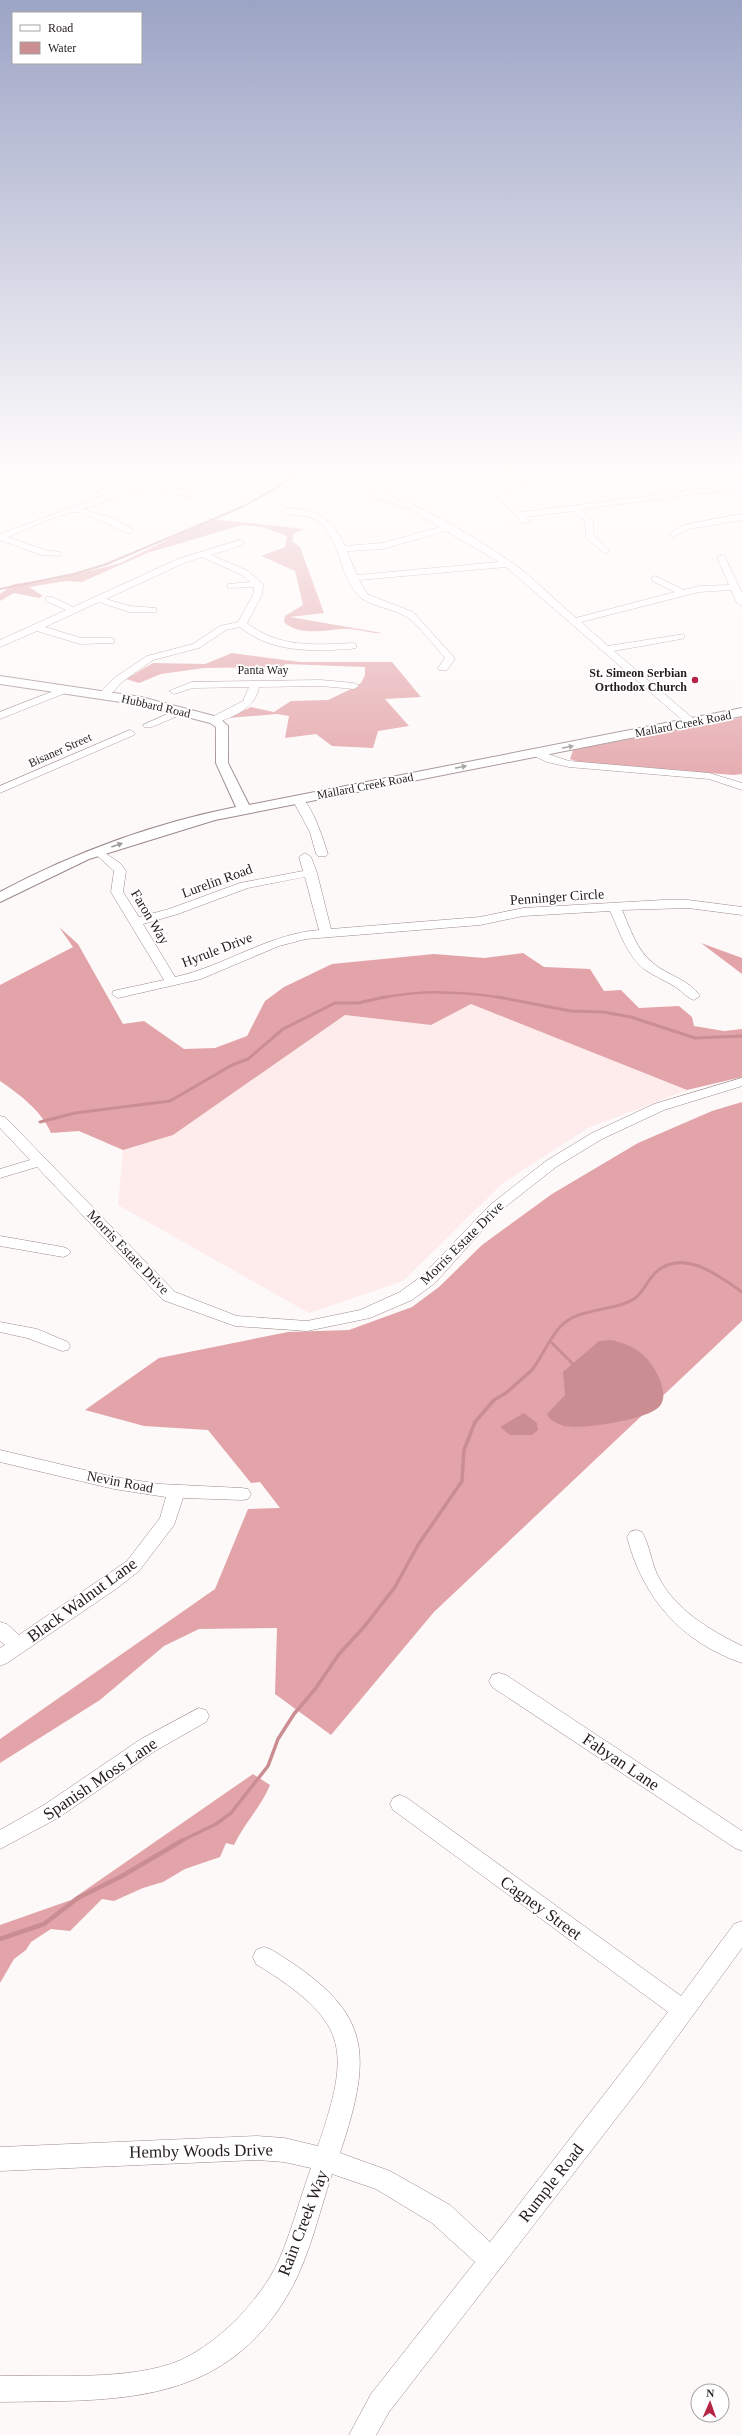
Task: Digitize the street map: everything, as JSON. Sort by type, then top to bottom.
[{"type":"main road","name":"Hubbard Road","points":[[0,680],[64,690],[105,694],[214,720]]},
{"type":"main road","name":"Mallard Creek Road","points":[[0,898],[37,878],[98,851],[241,805],[298,799],[536,753],[687,718],[742,703]]},
{"type":"main road","name":"Mallard Creek Road","points":[[0,886],[60,856],[130,830],[241,805],[687,718],[742,712]]},
{"type":"main road","points":[[214,720],[222,726],[222,763],[241,805]]},
{"type":"street","points":[[0,644],[131,584]]},
{"type":"street","points":[[231,586],[258,584],[258,597],[243,616],[242,624]]},
{"type":"street","points":[[357,584],[364,596],[410,614],[449,657],[448,664],[443,668]]},
{"type":"street","points":[[531,584],[687,718]]},
{"type":"street","points":[[664,584],[683,593]]},
{"type":"street","points":[[732,584],[742,603]]},
{"type":"street","points":[[574,621],[707,588],[734,588]]},
{"type":"street","points":[[50,599],[58,605],[74,610]]},
{"type":"street","points":[[98,599],[129,609],[153,610]]},
{"type":"street","points":[[242,624],[255,636],[285,646],[353,646]]},
{"type":"street","points":[[105,694],[118,680],[150,658],[196,646],[223,628],[242,624]]},
{"type":"street","points":[[36,628],[80,641],[111,641]]},
{"type":"street","points":[[606,649],[682,636]]},
{"type":"street","points":[[214,720],[250,701],[254,695],[255,683]]},
{"type":"street","name":"Panta Way","points":[[174,691],[203,684],[332,683],[354,686]]},
{"type":"street","points":[[0,716],[64,690]]},
{"type":"street","points":[[148,725],[181,711]]},
{"type":"street","name":"Bisaner Street","points":[[0,790],[130,733]]},
{"type":"street","points":[[536,753],[550,760],[569,764],[709,776],[732,782],[742,787]]},
{"type":"street","points":[[298,799],[316,832],[322,854]]},
{"type":"street","name":"Faron Way","points":[[98,851],[117,866],[120,871],[117,892],[172,982]]},
{"type":"street","points":[[305,857],[311,873],[326,933]]},
{"type":"street","name":"Lurelin Road","points":[[135,922],[176,913],[242,887],[267,880],[311,873]]},
{"type":"street","name":"Penninger Circle","points":[[326,933],[480,921],[523,912],[615,908],[676,903],[742,911]]},
{"type":"street","points":[[615,908],[641,960],[657,973],[691,991],[694,996]]},
{"type":"street","name":"Hyrule Drive","points":[[118,994],[209,972],[289,937],[326,933]]},
{"type":"street","name":"Morris Estate Drive","points":[[0,1120],[169,1296],[235,1321],[307,1326],[364,1314],[406,1296],[429,1279],[495,1208],[551,1164],[597,1136],[659,1107],[742,1082]]},
{"type":"street","points":[[0,1174],[40,1161]]},
{"type":"street","points":[[0,1241],[63,1252]]},
{"type":"street","points":[[0,1327],[31,1333],[62,1346]]},
{"type":"street","name":"Nevin Road","points":[[0,1456],[114,1483],[176,1492],[242,1494]]},
{"type":"street","name":"Black Walnut Lane","points":[[0,1658],[110,1584],[133,1566],[168,1520],[176,1492]]},
{"type":"street","points":[[636,1537],[644,1571],[669,1606],[706,1637],[742,1654]]},
{"type":"street","points":[[0,1629],[18,1646]]},
{"type":"street","name":"Fabyan Lane","points":[[499,1681],[742,1842]]},
{"type":"street","name":"Spanish Moss Lane","points":[[0,1840],[28,1827],[163,1736],[199,1716]]},
{"type":"street","name":"Cagney Street","points":[[400,1804],[683,2010]]},
{"type":"street","name":"Rumple Road","points":[[362,2435],[380,2403],[634,2077],[742,1931]]},
{"type":"street","name":"Rain Creek Way","points":[[0,2389],[135,2384],[173,2376],[200,2364],[245,2330],[274,2292],[288,2268],[327,2160],[349,2075],[346,2039],[334,2012],[326,2003],[286,1971],[264,1957]]},
{"type":"street","name":"Hemby Woods Drive","points":[[0,2159],[256,2148],[284,2150],[327,2160],[382,2179],[441,2214],[491,2260]]},
{"type":"shaded area","points":[[14,584],[50,584],[29,587],[43,596],[39,598],[14,593],[0,601],[0,594]]},
{"type":"shaded area","points":[[298,584],[313,584],[324,613],[290,617],[382,633],[348,629],[306,631],[298,630],[284,622],[285,616],[303,605]]},
{"type":"shaded area","points":[[232,653],[300,662],[392,662],[421,697],[385,699],[409,726],[378,731],[373,748],[332,746],[316,734],[285,738],[289,716],[277,714],[228,718],[251,707],[274,712],[291,701],[328,700],[361,683],[365,675],[365,667],[285,664],[283,667],[204,668],[161,674],[139,683],[126,679],[153,663],[205,664]]},
{"type":"shaded area","points":[[742,717],[742,774],[734,775],[581,763],[570,759],[573,750],[701,725],[711,725]]},
{"type":"shaded area","points":[[59,927],[78,944],[123,1024],[144,1021],[184,1049],[215,1048],[247,1036],[265,1001],[284,987],[332,964],[434,954],[484,958],[523,953],[544,967],[590,969],[604,991],[621,990],[639,1008],[679,1006],[692,1017],[694,1026],[724,1031],[742,1029],[742,1077],[687,1090],[471,1004],[431,1025],[345,1015],[173,1135],[123,1150],[79,1131],[51,1133],[42,1117],[36,1110],[22,1097],[0,1081],[0,985],[73,947]]},
{"type":"shaded area","points":[[701,943],[742,958],[742,974]]},
{"type":"shaded area","points":[[471,1004],[687,1090],[588,1128],[503,1183],[403,1281],[309,1313],[118,1205],[123,1150],[173,1135],[345,1015],[431,1025]]},
{"type":"shaded area","points":[[742,1102],[742,1321],[434,1612],[331,1735],[275,1694],[277,1628],[199,1629],[164,1646],[100,1700],[0,1763],[0,1739],[215,1589],[248,1509],[280,1508],[260,1482],[251,1483],[208,1430],[144,1426],[85,1410],[159,1358],[288,1332],[349,1330],[412,1307],[439,1287],[482,1245],[552,1194],[638,1143],[712,1111]]},
{"type":"shaded area","points":[[253,1774],[270,1785],[262,1801],[234,1845],[226,1843],[220,1857],[185,1869],[163,1882],[143,1888],[114,1901],[102,1899],[70,1931],[51,1929],[31,1942],[26,1950],[14,1959],[0,1983],[0,1925],[71,1900]]},
{"type":"water","points":[[611,1340],[634,1348],[651,1363],[662,1387],[662,1401],[659,1407],[652,1412],[628,1420],[584,1427],[564,1426],[550,1419],[547,1414],[565,1395],[563,1372],[599,1341]]},
{"type":"water","points":[[524,1413],[537,1423],[538,1430],[532,1435],[510,1435],[500,1427]]},
{"type":"waterway","points":[[0,589],[26,584]]},
{"type":"waterway","points":[[381,998],[396,995],[442,992],[503,998]]},
{"type":"waterway","points":[[40,1122],[75,1113],[170,1101],[232,1065],[248,1059],[283,1029],[335,1003],[358,1003],[385,997]]},
{"type":"waterway","points":[[498,997],[571,1011],[603,1012],[631,1017],[695,1038],[742,1036]]},
{"type":"waterway","points":[[532,1370],[560,1327],[576,1316],[617,1306],[634,1299],[640,1294],[655,1273],[666,1266],[677,1263],[689,1263],[712,1272],[742,1292]]},
{"type":"waterway","points":[[552,1343],[574,1365]]},
{"type":"waterway","points":[[183,1840],[216,1824],[231,1813],[268,1766],[278,1739],[294,1714],[316,1688],[339,1654],[364,1627],[395,1587],[418,1545],[462,1481],[464,1450],[475,1422],[494,1400],[506,1393],[532,1370]]},
{"type":"waterway","points":[[0,1939],[44,1924],[78,1898],[122,1876],[183,1840]]},
{"type":"place","name":"St. Simeon Serbian Orthodox Church","points":[[695,680]]}]
